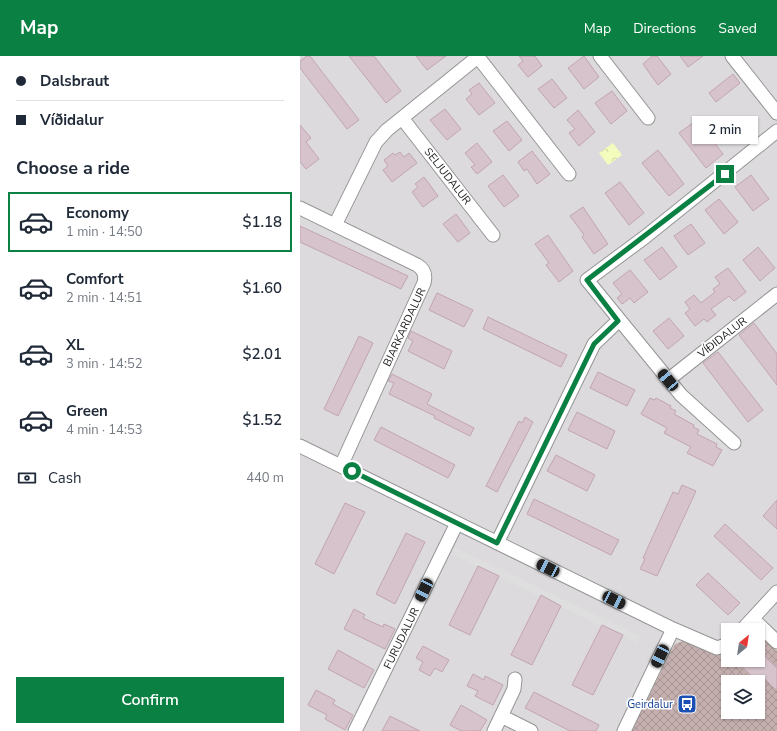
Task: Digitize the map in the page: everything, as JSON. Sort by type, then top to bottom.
[{"type":"street","points":[[600,56],[648,118]]},
{"type":"street","points":[[732,56],[777,113]]},
{"type":"street","points":[[335,225],[376,142],[402,118],[478,57],[569,174]]},
{"type":"street","name":"SELJUDALUR","points":[[402,118],[493,235]]},
{"type":"street","points":[[734,443],[681,395],[618,321],[587,280],[645,237],[777,131]]},
{"type":"street","name":"BJARKARDALUR","points":[[300,208],[420,267],[425,276],[424,283],[341,466]]},
{"type":"street","name":"VÍÐIDALUR","points":[[668,380],[777,294]]},
{"type":"street","points":[[497,543],[594,344],[618,321]]},
{"type":"street","points":[[300,446],[673,629],[717,648],[721,647]]},
{"type":"street","name":"FURUDALUR","points":[[355,731],[457,523]]},
{"type":"street","points":[[749,623],[777,592]]},
{"type":"street","points":[[753,619],[777,642]]},
{"type":"street","points":[[624,731],[673,629]]},
{"type":"street","points":[[494,731],[514,689],[515,679]]},
{"type":"street","points":[[501,716],[531,731]]},
{"type":"shaded area","points":[[300,56],[777,56],[777,651],[765,640],[765,623],[721,623],[721,654],[714,654],[683,641],[631,731],[300,731]]},
{"type":"shaded area","points":[[454,547],[640,636],[637,643],[451,554]]},
{"type":"shaded area","points":[[765,640],[777,651],[777,731],[631,731],[675,644],[683,641],[714,654],[721,654],[721,667],[765,667]]},
{"type":"green space","points":[[613,143],[622,155],[608,165],[599,153]]},
{"type":"building","points":[[307,56],[310,56],[359,120],[347,129],[300,68],[300,61]]},
{"type":"building","points":[[349,56],[374,56],[401,91],[386,103]]},
{"type":"building","points":[[416,56],[446,56],[427,70]]},
{"type":"building","points":[[519,56],[535,56],[542,66],[528,77],[518,65],[523,61]]},
{"type":"building","points":[[584,56],[599,77],[584,89],[568,68]]},
{"type":"building","points":[[652,56],[657,56],[671,74],[658,85],[643,64]]},
{"type":"building","points":[[680,56],[703,56],[688,67]]},
{"type":"building","points":[[733,74],[740,83],[716,102],[709,93]]},
{"type":"building","points":[[552,79],[567,98],[554,108],[538,89]]},
{"type":"building","points":[[479,83],[495,103],[479,115],[466,99],[472,94],[469,90]]},
{"type":"building","points":[[612,91],[627,111],[611,124],[595,103]]},
{"type":"building","points":[[445,109],[461,129],[447,140],[430,120]]},
{"type":"building","points":[[578,110],[595,132],[579,146],[569,133],[575,129],[567,120]]},
{"type":"building","points":[[697,120],[723,154],[706,168],[679,133]]},
{"type":"building","points":[[507,121],[522,140],[509,151],[493,131]]},
{"type":"building","points":[[300,125],[311,138],[306,142],[319,159],[306,169],[300,162]]},
{"type":"building","points":[[477,143],[492,162],[477,174],[471,167],[475,165],[465,153]]},
{"type":"building","points":[[658,150],[684,184],[669,196],[642,163]]},
{"type":"building","points":[[532,151],[550,174],[537,184],[527,169],[524,171],[518,162]]},
{"type":"building","points":[[400,152],[404,157],[409,153],[417,163],[392,182],[383,170],[388,166],[384,160],[393,153],[395,155]]},
{"type":"building","points":[[503,175],[519,196],[504,207],[488,186]]},
{"type":"building","points":[[751,175],[769,199],[753,211],[735,187]]},
{"type":"building","points":[[424,177],[438,196],[423,207],[412,192],[418,187],[415,184]]},
{"type":"building","points":[[620,182],[644,213],[629,225],[605,193]]},
{"type":"building","points":[[719,199],[738,222],[724,234],[705,210]]},
{"type":"building","points":[[583,207],[608,244],[594,254],[582,237],[584,235],[570,216]]},
{"type":"building","points":[[456,214],[470,233],[458,242],[443,224]]},
{"type":"building","points":[[691,224],[705,243],[688,255],[674,236]]},
{"type":"building","points":[[300,226],[408,276],[401,289],[300,242]]},
{"type":"building","points":[[548,235],[573,271],[559,282],[546,265],[549,263],[535,244]]},
{"type":"building","points":[[662,247],[677,267],[660,280],[644,260]]},
{"type":"building","points":[[758,247],[775,268],[760,281],[743,260]]},
{"type":"building","points":[[728,268],[746,292],[734,301],[729,296],[711,309],[716,315],[707,322],[704,319],[695,326],[685,313],[690,309],[685,302],[694,295],[701,303],[715,292],[713,289],[720,284],[715,277]]},
{"type":"building","points":[[630,270],[648,292],[634,303],[630,298],[622,304],[617,298],[622,294],[613,283]]},
{"type":"building","points":[[437,293],[473,310],[464,327],[429,310]]},
{"type":"building","points":[[488,317],[567,355],[561,367],[483,329]]},
{"type":"building","points":[[669,318],[684,336],[668,349],[653,331]]},
{"type":"building","points":[[754,323],[777,354],[777,385],[739,335]]},
{"type":"building","points":[[411,331],[452,351],[444,369],[408,351],[413,341],[408,338]]},
{"type":"building","points":[[359,336],[373,343],[338,416],[324,409]]},
{"type":"building","points":[[718,352],[763,410],[748,422],[703,363]]},
{"type":"building","points":[[598,372],[635,390],[627,406],[590,388]]},
{"type":"building","points":[[392,374],[432,394],[427,404],[474,428],[470,436],[434,418],[435,416],[389,394],[394,383],[388,381]]},
{"type":"building","points":[[650,398],[655,400],[656,398],[671,406],[670,408],[676,411],[674,414],[694,425],[693,427],[699,430],[697,434],[717,444],[716,447],[722,450],[713,466],[687,453],[691,447],[664,433],[667,428],[641,414]]},
{"type":"building","points":[[577,412],[615,431],[607,449],[568,430]]},
{"type":"building","points":[[525,417],[533,422],[497,492],[486,486],[519,421],[522,423]]},
{"type":"building","points":[[381,427],[455,465],[448,478],[374,440]]},
{"type":"building","points":[[556,455],[595,475],[587,491],[547,471]]},
{"type":"building","points":[[682,485],[696,491],[657,576],[640,569],[645,559],[643,558],[673,492],[678,494]]},
{"type":"building","points":[[534,499],[619,540],[611,555],[527,514]]},
{"type":"building","points":[[777,500],[777,529],[763,516]]},
{"type":"building","points":[[345,503],[365,512],[334,574],[315,564]]},
{"type":"building","points":[[725,524],[773,568],[761,580],[714,536]]},
{"type":"building","points":[[406,533],[425,542],[395,604],[376,594]]},
{"type":"building","points":[[478,566],[499,576],[470,635],[449,625]]},
{"type":"building","points":[[708,573],[740,603],[728,615],[696,585]]},
{"type":"building","points":[[541,595],[561,606],[532,665],[511,655]]},
{"type":"building","points":[[354,609],[365,615],[363,618],[383,627],[384,624],[395,629],[385,649],[344,629]]},
{"type":"building","points":[[602,625],[623,635],[593,695],[572,685]]},
{"type":"building","points":[[423,646],[449,660],[442,672],[435,668],[430,676],[419,670],[423,662],[416,658]]},
{"type":"building","points":[[338,650],[374,670],[364,688],[328,669]]},
{"type":"building","points":[[765,657],[777,668],[777,691],[765,679],[765,675],[751,675],[742,667],[765,667]]},
{"type":"building","points":[[473,674],[484,680],[485,676],[503,685],[493,705],[475,696],[478,691],[467,686]]},
{"type":"building","points":[[316,690],[335,700],[333,704],[353,715],[345,730],[325,719],[327,715],[308,705]]},
{"type":"building","points":[[534,692],[599,725],[596,731],[570,731],[525,708]]},
{"type":"building","points":[[461,705],[487,720],[480,731],[461,731],[450,725]]},
{"type":"building","points":[[390,716],[420,731],[382,731]]},
{"type":"place","name":"Geirdalur","points":[[687,704]]},
{"type":"route","points":[[352,471],[497,543],[594,344],[618,321],[587,280],[645,237],[725,174]]}]
